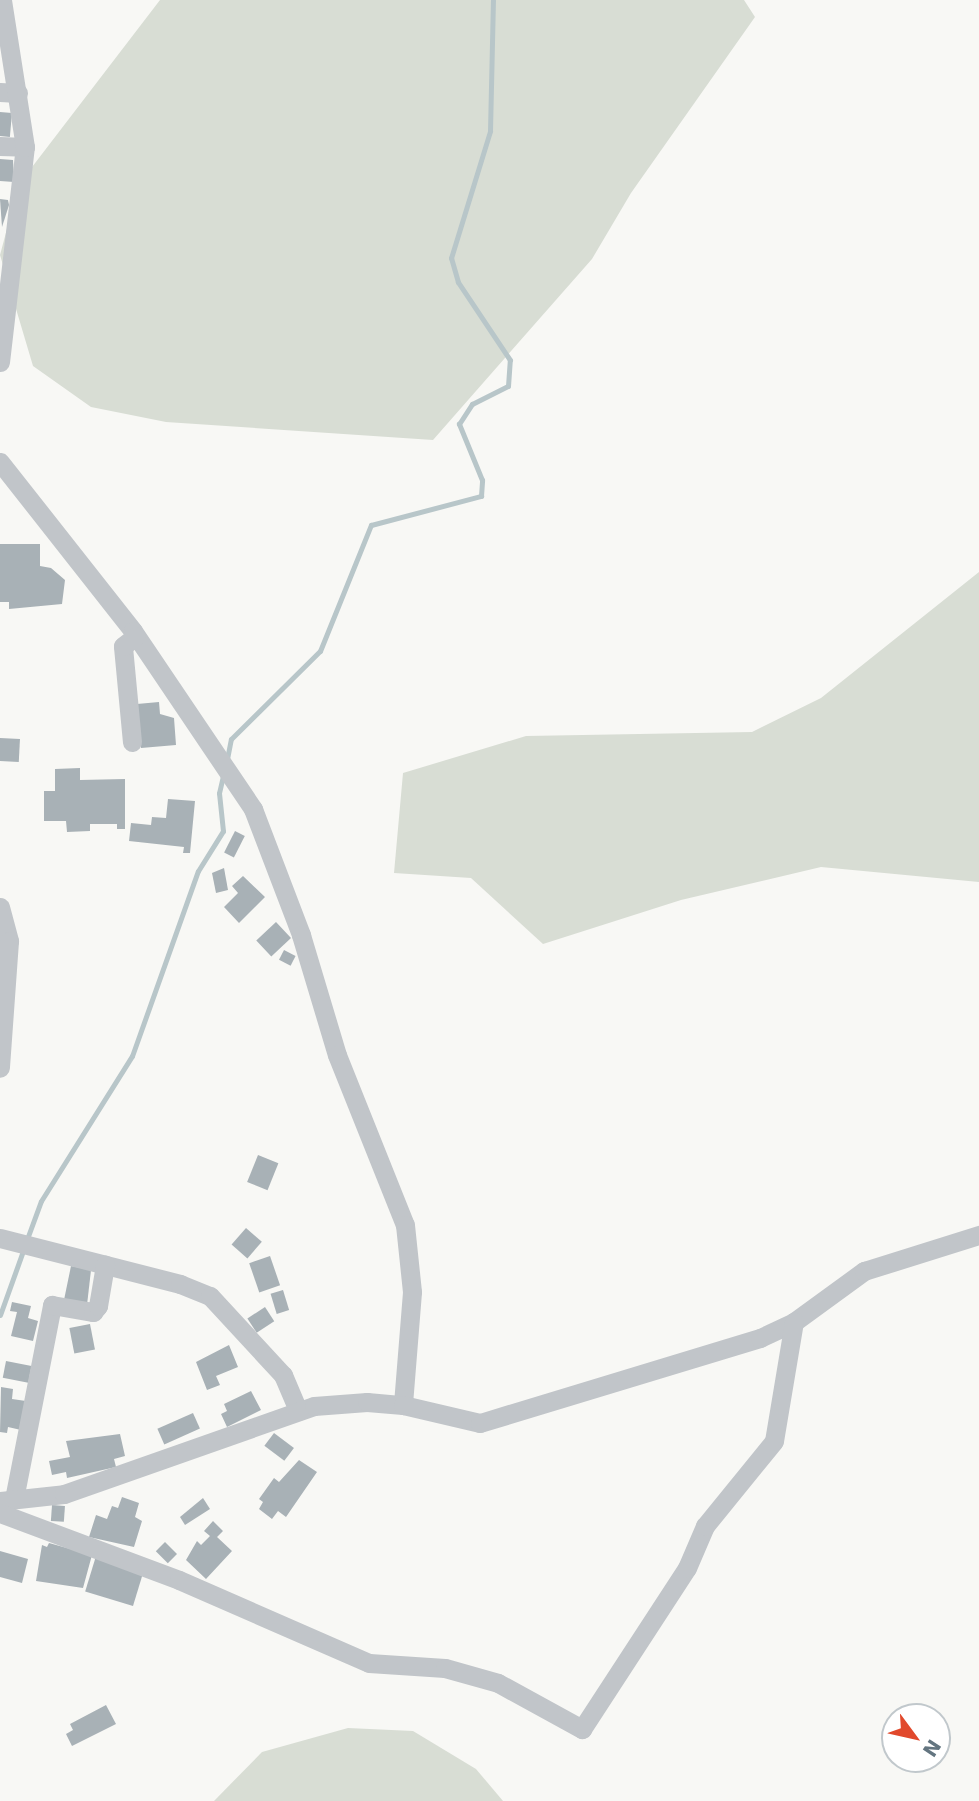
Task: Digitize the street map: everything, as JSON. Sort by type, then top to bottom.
[{"type":"street","points":[[0,362],[25,147],[9,92],[2,0]]},
{"type":"street","points":[[0,146],[25,147]]},
{"type":"street","points":[[0,462],[136,636],[253,809],[301,935],[337,1055],[405,1225],[412,1292],[403,1405]]},
{"type":"street","points":[[132,742],[123,646],[136,636]]},
{"type":"street","points":[[0,907],[5,940],[0,1068]]},
{"type":"street","points":[[5,1504],[64,1494],[298,1411],[367,1402],[403,1405],[481,1423],[760,1338],[794,1322],[864,1271],[979,1235]]},
{"type":"street","points":[[16,1242],[210,1296],[283,1375],[298,1411]]},
{"type":"street","points":[[5,1504],[52,1305],[93,1312],[98,1306],[105,1265]]},
{"type":"street","points":[[5,1504],[369,1663],[444,1668],[498,1683],[582,1729],[687,1568],[705,1526],[774,1441],[794,1322]]},
{"type":"shaded area","points":[[160,0],[744,0],[755,17],[631,193],[592,259],[433,440],[166,422],[91,407],[33,366],[0,255],[19,184]]},
{"type":"shaded area","points":[[979,572],[979,882],[821,867],[681,900],[543,944],[471,878],[394,873],[403,773],[526,736],[752,732],[821,698]]},
{"type":"shaded area","points":[[348,1728],[413,1731],[476,1769],[503,1801],[214,1801],[262,1752]]},
{"type":"building","points":[[0,112],[12,113],[10,137],[0,136]]},
{"type":"building","points":[[0,159],[13,160],[14,182],[0,181]]},
{"type":"building","points":[[0,199],[8,200],[9,205],[2,227]]},
{"type":"building","points":[[0,544],[40,544],[40,566],[51,568],[65,580],[62,604],[9,609],[9,602],[0,602]]},
{"type":"building","points":[[159,702],[160,714],[174,718],[176,745],[141,748],[137,704]]},
{"type":"building","points":[[0,738],[20,739],[19,762],[0,761]]},
{"type":"building","points":[[80,768],[80,780],[125,779],[125,829],[117,829],[117,824],[90,824],[90,831],[67,832],[66,821],[44,821],[44,791],[55,791],[55,769]]},
{"type":"building","points":[[168,799],[195,801],[190,853],[183,853],[184,847],[129,841],[131,823],[151,825],[152,817],[166,818]]},
{"type":"building","points":[[235,831],[245,836],[234,857],[224,852]]},
{"type":"building","points":[[224,868],[228,890],[216,893],[212,873]]},
{"type":"building","points":[[243,876],[265,897],[239,923],[224,907],[238,893],[232,886]]},
{"type":"building","points":[[276,922],[291,938],[271,957],[256,940]]},
{"type":"building","points":[[284,950],[296,956],[291,966],[279,960]]},
{"type":"building","points":[[258,1155],[278,1163],[268,1190],[247,1182]]},
{"type":"building","points":[[246,1228],[262,1242],[247,1258],[232,1245]]},
{"type":"building","points":[[270,1256],[280,1285],[259,1292],[249,1263]]},
{"type":"building","points":[[71,1266],[91,1270],[87,1305],[64,1300]]},
{"type":"building","points":[[283,1290],[289,1310],[277,1314],[271,1294]]},
{"type":"building","points":[[12,1302],[31,1306],[28,1318],[38,1321],[33,1341],[11,1336],[17,1312],[10,1311]]},
{"type":"building","points":[[265,1307],[274,1321],[257,1333],[247,1318]]},
{"type":"building","points":[[90,1324],[95,1350],[74,1354],[69,1328]]},
{"type":"building","points":[[229,1345],[238,1367],[216,1376],[220,1385],[207,1390],[196,1362]]},
{"type":"building","points":[[6,1361],[32,1366],[28,1383],[3,1378]]},
{"type":"building","points":[[1,1387],[13,1389],[12,1399],[26,1401],[21,1430],[8,1427],[7,1433],[0,1432]]},
{"type":"building","points":[[251,1391],[261,1410],[227,1427],[221,1414],[227,1411],[224,1404]]},
{"type":"building","points":[[193,1413],[200,1429],[164,1444],[157,1429]]},
{"type":"building","points":[[274,1433],[294,1448],[284,1461],[264,1446]]},
{"type":"building","points":[[120,1434],[125,1456],[114,1459],[116,1467],[67,1478],[66,1472],[52,1475],[49,1461],[70,1457],[66,1441]]},
{"type":"building","points":[[299,1460],[317,1472],[286,1517],[278,1511],[272,1519],[259,1509],[263,1502],[259,1499],[274,1478],[279,1482]]},
{"type":"building","points":[[122,1497],[139,1503],[135,1517],[142,1521],[134,1547],[89,1537],[96,1515],[107,1519],[112,1506],[118,1508]]},
{"type":"building","points":[[203,1498],[210,1509],[185,1525],[180,1517]]},
{"type":"building","points":[[52,1505],[65,1506],[64,1522],[51,1521]]},
{"type":"building","points":[[213,1521],[223,1531],[217,1537],[232,1551],[206,1579],[186,1560],[197,1541],[201,1545],[210,1536],[204,1531]]},
{"type":"building","points":[[165,1542],[177,1554],[168,1563],[156,1551]]},
{"type":"building","points":[[49,1543],[92,1555],[83,1588],[36,1581],[42,1545],[47,1547]]},
{"type":"building","points":[[0,1551],[28,1559],[22,1583],[0,1577]]},
{"type":"building","points":[[96,1556],[144,1571],[133,1606],[85,1591]]},
{"type":"building","points":[[106,1705],[116,1724],[72,1746],[66,1734],[73,1730],[70,1724]]},
{"type":"waterway","points":[[227,759],[231,739],[320,651],[371,525],[481,496],[482,480],[459,424],[472,404],[508,386],[510,360],[458,282],[451,258],[490,131],[493,0]]},
{"type":"waterway","points":[[27,1239],[41,1201],[132,1056],[198,871],[223,831],[219,793],[223,775]]},
{"type":"waterway","points":[[0,1315],[24,1248]]}]
